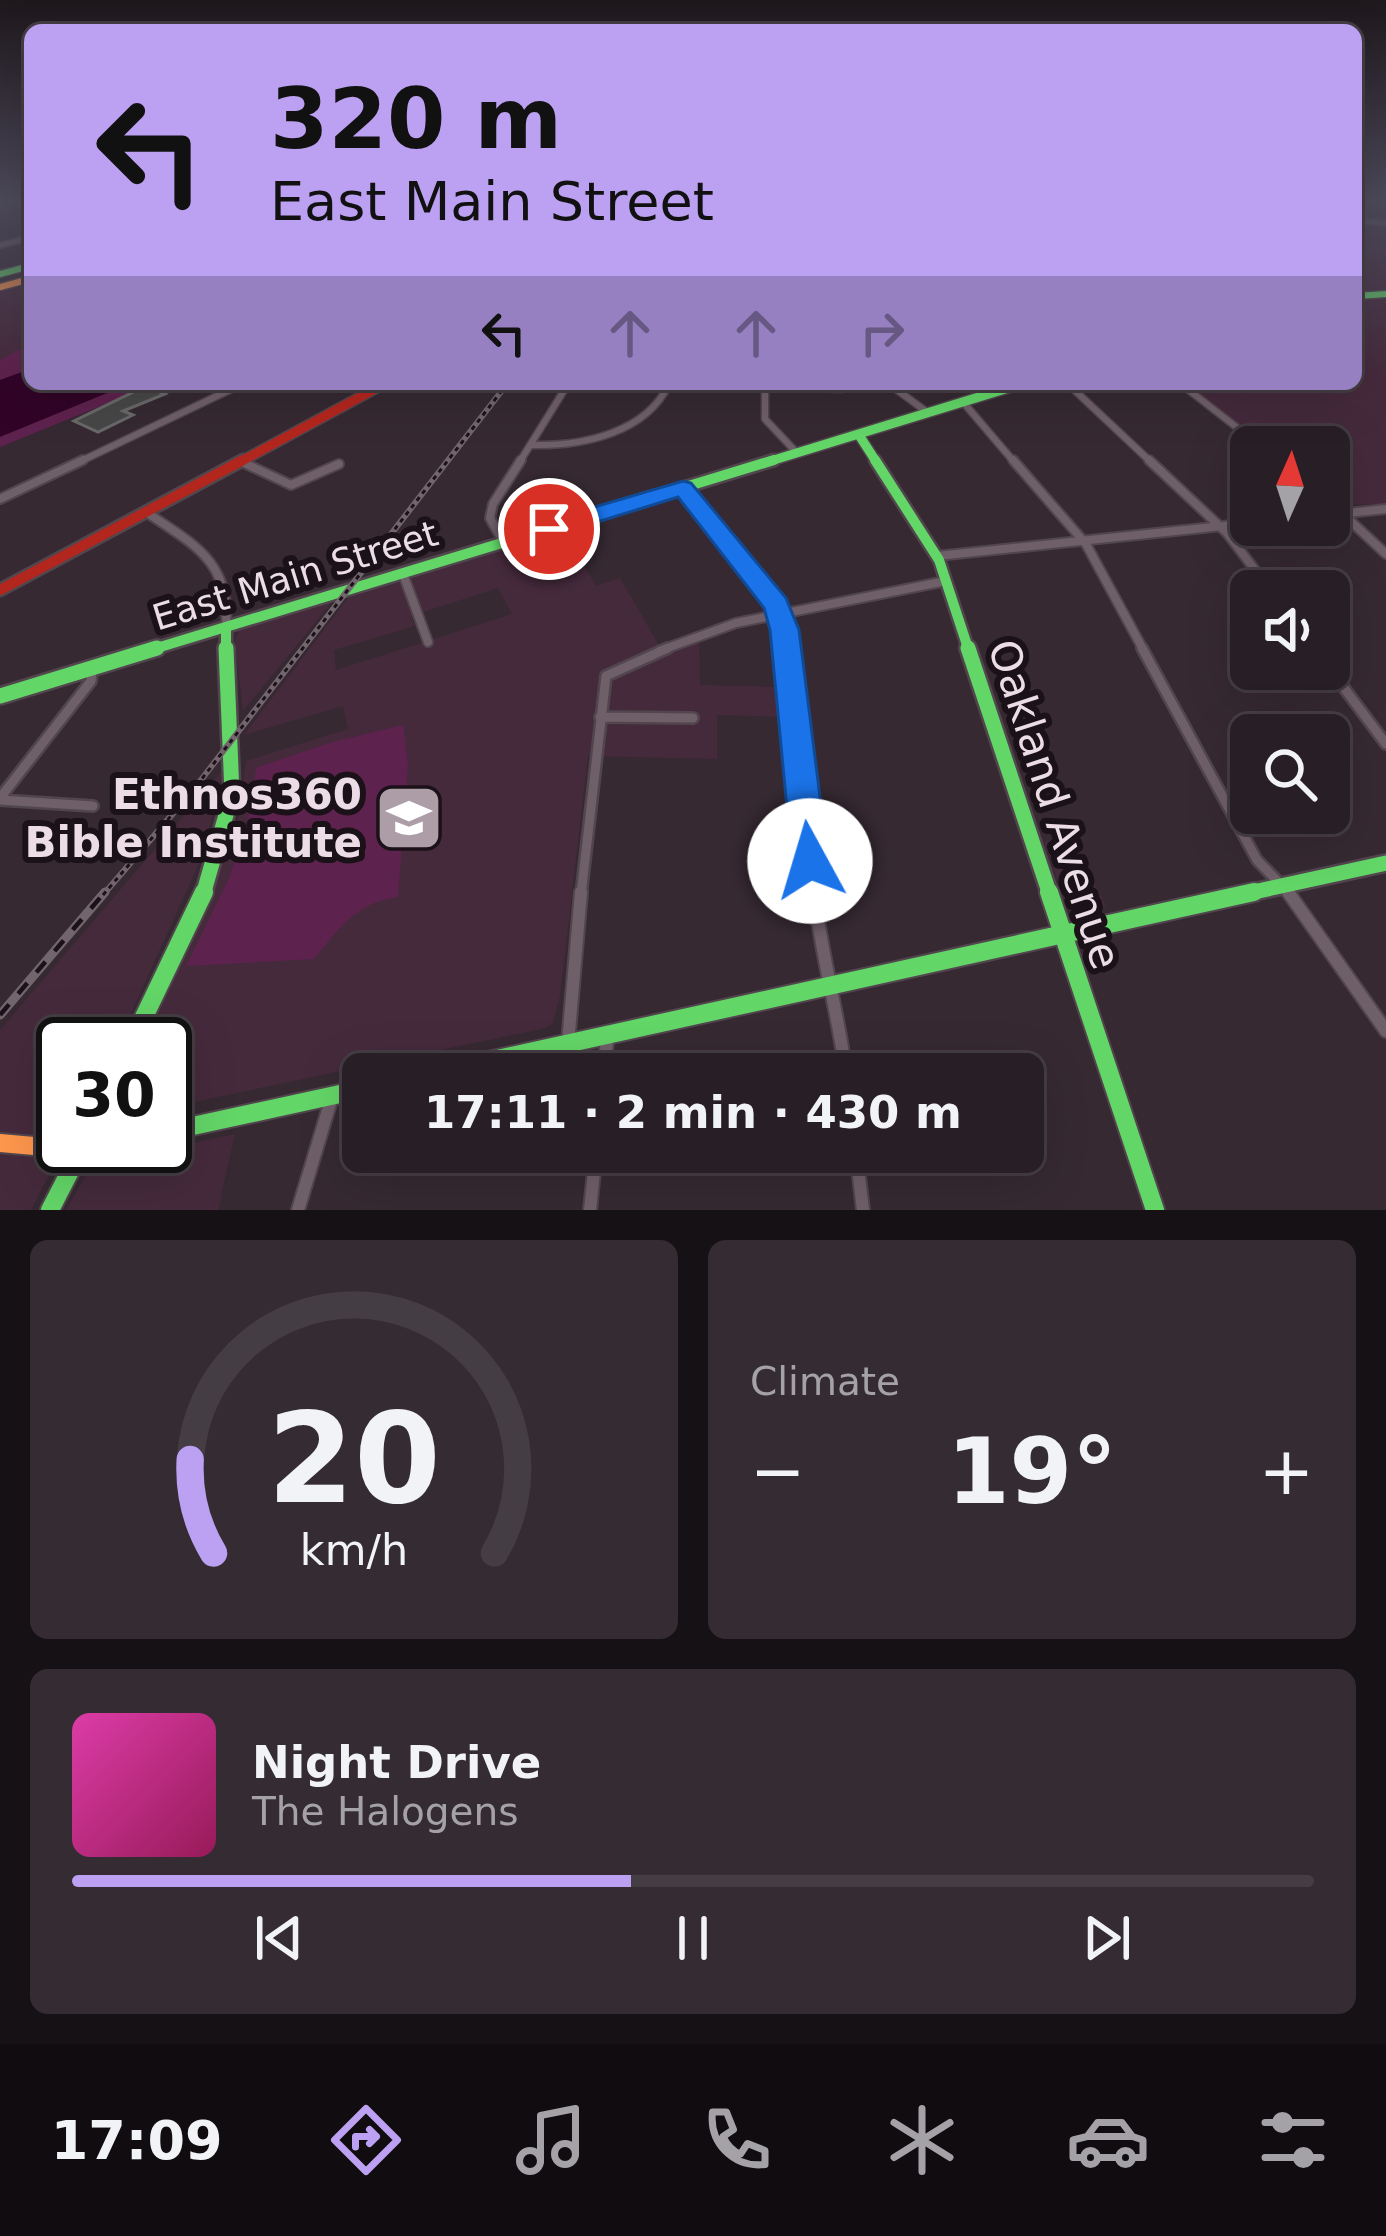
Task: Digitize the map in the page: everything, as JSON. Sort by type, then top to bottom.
[{"type":"main road","points":[[0,590],[373,390]]},
{"type":"main road","name":"East Main Street","points":[[0,696],[1002,390]]},
{"type":"main road","name":"Oakland Avenue","points":[[860,435],[938,556],[1155,1210]]},
{"type":"main road","points":[[143,1017],[209,871],[228,814],[233,772],[226,627]]},
{"type":"main road","points":[[523,1053],[1386,863]]},
{"type":"main road","points":[[192,1126],[342,1094]]},
{"type":"main road","points":[[0,1143],[36,1144]]},
{"type":"main road","points":[[50,1210],[71,1173]]},
{"type":"street","points":[[0,499],[229,390]]},
{"type":"street","points":[[503,543],[490,518],[493,504],[565,390]]},
{"type":"street","points":[[533,445],[574,446],[596,439],[658,407],[665,390]]},
{"type":"street","points":[[765,390],[765,419],[798,454]]},
{"type":"street","points":[[897,390],[928,413]]},
{"type":"street","points":[[1074,390],[1221,526],[1255,570]]},
{"type":"street","points":[[1189,390],[1235,426]]},
{"type":"street","points":[[964,402],[1083,541],[1257,860],[1300,906],[1386,1031]]},
{"type":"street","points":[[240,461],[291,485],[339,464]]},
{"type":"street","points":[[683,488],[781,614],[821,954],[843,1053]]},
{"type":"street","points":[[1350,513],[1386,509]]},
{"type":"street","points":[[146,512],[210,555],[227,614],[226,627]]},
{"type":"street","points":[[1350,517],[1386,554]]},
{"type":"street","points":[[938,556],[1230,525]]},
{"type":"street","points":[[403,574],[428,642]]},
{"type":"street","points":[[568,1043],[568,1004],[604,680],[614,668],[736,623],[946,581]]},
{"type":"street","points":[[0,799],[91,681],[92,668]]},
{"type":"street","points":[[1346,690],[1386,744]]},
{"type":"street","points":[[600,717],[693,718]]},
{"type":"street","points":[[0,799],[94,806]]},
{"type":"street","points":[[606,1053],[607,1035]]},
{"type":"street","points":[[298,1210],[332,1096]]},
{"type":"street","points":[[590,1210],[594,1173]]},
{"type":"street","points":[[859,1173],[863,1210]]},
{"type":"shaded area","points":[[1362,259],[1386,259],[1386,290],[1362,292]]},
{"type":"shaded area","points":[[24,282],[24,348],[0,360],[0,288]]},
{"type":"shaded area","points":[[1386,297],[1386,504],[1350,505],[1350,426],[1239,426],[1194,390],[1362,390],[1362,299]]},
{"type":"shaded area","points":[[24,347],[24,390],[140,390],[0,447],[0,360]]},
{"type":"shaded area","points":[[24,371],[24,390],[114,390],[0,437],[0,380]]},
{"type":"shaded area","name":"Ethnos360 Bible Institute","points":[[565,531],[596,586],[620,578],[664,654],[699,641],[700,685],[783,687],[786,717],[717,715],[717,759],[588,756],[560,996],[553,1023],[546,1028],[427,1053],[342,1053],[342,1071],[192,1102],[192,1017],[156,1017],[236,831],[246,761],[348,729],[343,706],[244,735],[348,598]],"holes":[[[498,588],[512,614],[336,670],[334,650],[415,626],[411,616]]]},
{"type":"shaded area","points":[[332,602],[243,711],[235,640],[239,631]]},
{"type":"shaded area","points":[[403,725],[408,764],[398,897],[360,911],[314,959],[186,966],[230,876],[249,814],[256,768]]},
{"type":"shaded area","points":[[223,770],[203,855],[129,1017],[36,1017],[36,1173],[50,1173],[31,1210],[0,1210],[0,1030]]},
{"type":"shaded area","points":[[1070,838],[1106,906],[1076,911],[1064,899],[1044,841]]},
{"type":"shaded area","points":[[235,1134],[218,1210],[66,1210],[89,1173],[192,1173],[192,1143]]},
{"type":"building","points":[[138,390],[165,394],[123,411],[133,415],[98,432],[74,421]]},
{"type":"railway","points":[[103,895],[194,789],[502,390]]},
{"type":"railway","points":[[0,1015],[105,892]]},
{"type":"traffic: fast","points":[[0,274],[24,268]]},
{"type":"traffic: fast","points":[[1362,296],[1386,294]]},
{"type":"traffic: fast","points":[[0,696],[1001,390]]},
{"type":"traffic: fast","points":[[859,435],[939,560],[1155,1210]]},
{"type":"traffic: fast","points":[[144,1017],[205,891],[226,827],[234,773],[226,627]]},
{"type":"traffic: fast","points":[[525,1053],[1386,863]]},
{"type":"traffic: fast","points":[[192,1126],[342,1094]]},
{"type":"traffic: fast","points":[[50,1210],[69,1173]]},
{"type":"traffic: slow","points":[[0,287],[24,281]]},
{"type":"traffic: slow","points":[[0,1143],[36,1146]]},
{"type":"traffic: jam","points":[[0,590],[373,390]]},
{"type":"place","name":"Ethnos360 Bible Institute","points":[[409,818]]},
{"type":"route","points":[[549,529],[683,488],[777,605],[784,630],[810,861]]}]
